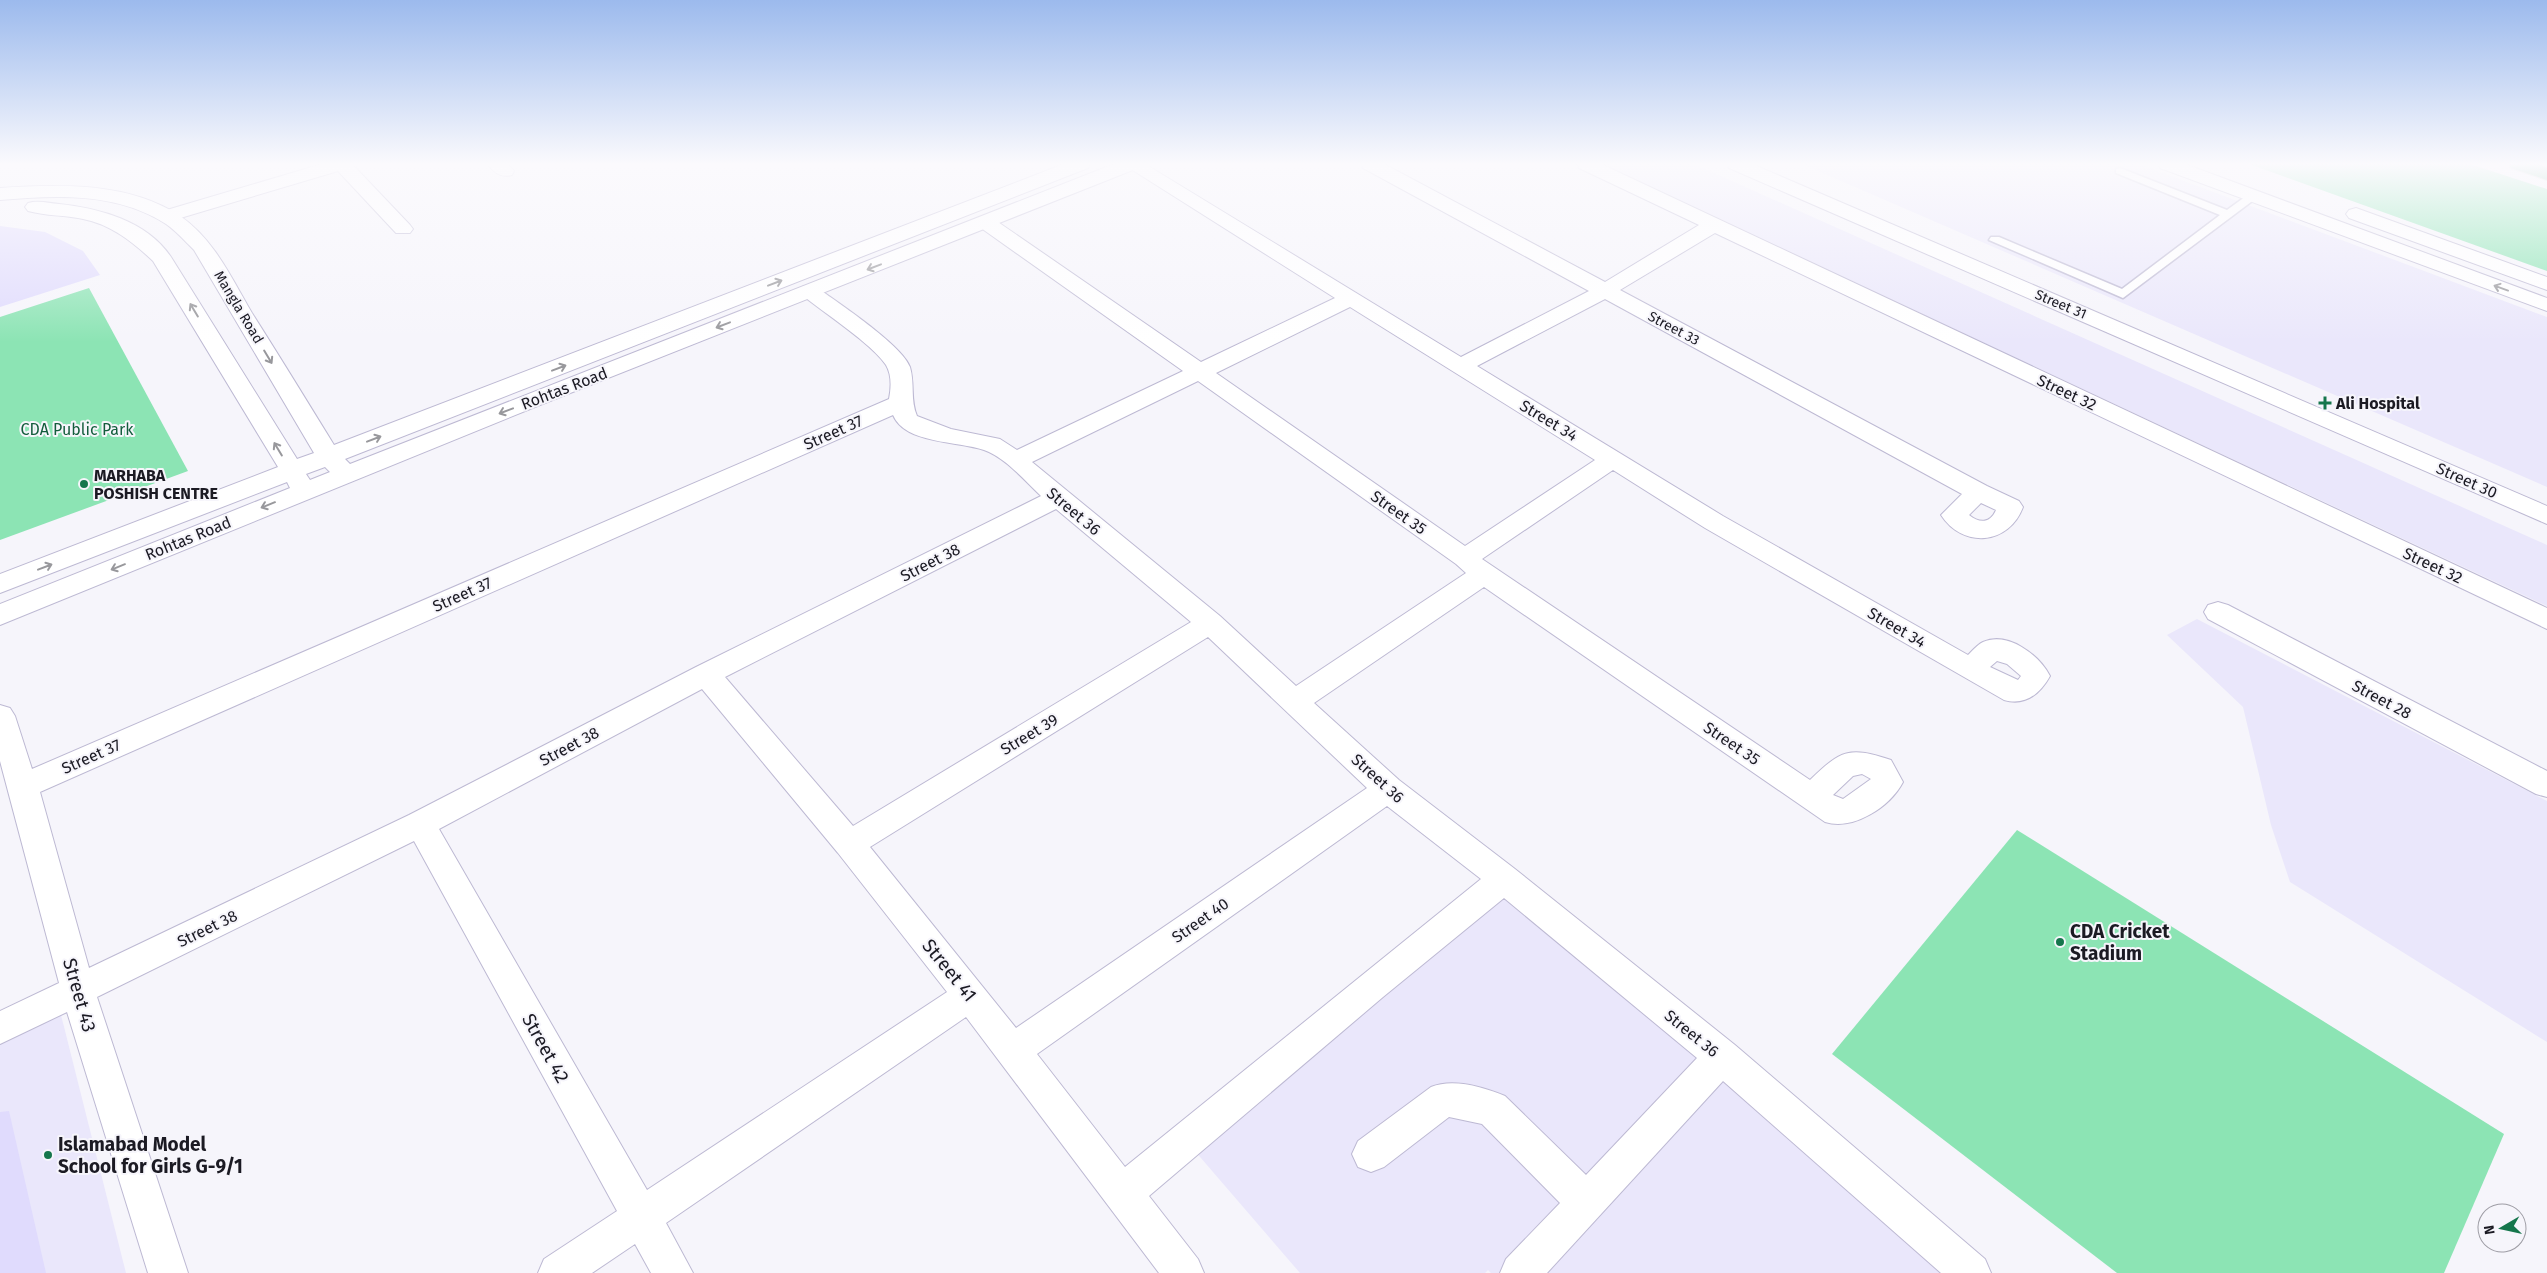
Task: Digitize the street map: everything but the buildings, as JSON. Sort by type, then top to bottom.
[{"type":"street","points":[[115,223],[139,238],[161,257],[298,481]]},
{"type":"street","name":"Mangla Road","points":[[176,223],[202,246],[337,465]]},
{"type":"street","points":[[397,223],[403,230]]},
{"type":"street","name":"Rohtas Road","points":[[0,615],[298,481],[934,223]]},
{"type":"street","name":"Street 34","points":[[1227,223],[1714,522],[1970,669]]},
{"type":"street","name":"Street 33","points":[[1480,223],[1978,492]]},
{"type":"street","name":"Street 32","points":[[1710,223],[2547,618]]},
{"type":"street","name":"Street 31","points":[[1874,223],[2386,444]]},
{"type":"street","points":[[2346,223],[2547,305]]},
{"type":"street","points":[[2384,223],[2547,284]]},
{"type":"street","name":"Rohtas Road","points":[[337,465],[988,224]]},
{"type":"street","name":"Street 35","points":[[988,224],[1201,372],[1474,566],[1812,797]]},
{"type":"street","points":[[1460,366],[1606,291],[1713,225]]},
{"type":"street","points":[[809,291],[882,347],[898,365],[903,387],[900,403]]},
{"type":"street","points":[[1016,460],[1351,300]]},
{"type":"street","name":"Street 36","points":[[900,403],[907,420],[925,429],[947,436],[992,444],[1016,460],[1058,498],[1210,623],[1296,701],[1388,789],[1504,879],[1722,1057],[1971,1273]]},
{"type":"street","name":"Street 37","points":[[24,786],[900,403]]},
{"type":"street","name":"Street 30","points":[[2386,444],[2547,516]]},
{"type":"street","points":[[1296,701],[1614,459]]},
{"type":"street","name":"Rohtas Road","points":[[0,584],[298,481]]},
{"type":"street","name":"Street 38","points":[[0,1028],[420,824],[706,674],[1058,498]]},
{"type":"street","name":"Street 28","points":[[2218,612],[2547,785]]},
{"type":"street","name":"Street 39","points":[[849,844],[1210,623]]},
{"type":"street","name":"Street 41","points":[[706,674],[849,844],[970,995],[1184,1273]]},
{"type":"street","name":"Street 43","points":[[0,716],[24,786],[78,991],[168,1273]]},
{"type":"street","name":"Street 40","points":[[1013,1050],[1388,789]]},
{"type":"street","name":"Street 42","points":[[420,824],[673,1273]]},
{"type":"street","points":[[1123,1193],[1371,986],[1504,879]]},
{"type":"street","points":[[558,1273],[970,995]]},
{"type":"street","points":[[1520,1273],[1722,1057]]},
{"type":"street","points":[[1371,1154],[1444,1099],[1492,1108],[1586,1202]]},
{"type":"lane","points":[[1995,240],[2123,294],[2216,223]]},
{"type":"shaded area","points":[[1728,223],[1827,223],[2547,545],[2547,606]]},
{"type":"shaded area","points":[[1939,223],[2297,223],[2547,317],[2547,487]]},
{"type":"shaded area","points":[[2197,619],[2547,801],[2547,1042],[2290,882],[2271,825],[2243,707],[2167,635]]},
{"type":"shaded area","points":[[1508,894],[1953,1273],[1491,1273],[1488,1270],[1485,1273],[1300,1273],[1188,1143]]},
{"type":"shaded area","name":"Islamabad Model School for Girls G-9/1","points":[[59,1007],[126,1273],[0,1273],[0,1037]]},
{"type":"green space","points":[[2414,223],[2547,223],[2547,271]]},
{"type":"green space","name":"CDA Public Park","points":[[89,288],[188,471],[0,540],[0,317]]},
{"type":"green space","name":"CDA Cricket Stadium","points":[[2017,830],[2504,1134],[2444,1273],[2117,1273],[1832,1054]]},
{"type":"place","name":"Ali Hospital","points":[[2325,403]]},
{"type":"place","name":"MARHABA POSHISH CENTRE","points":[[84,484]]},
{"type":"place","name":"CDA Cricket Stadium","points":[[2060,942]]},
{"type":"place","name":"Islamabad Model School for Girls G-9/1","points":[[48,1155]]}]
